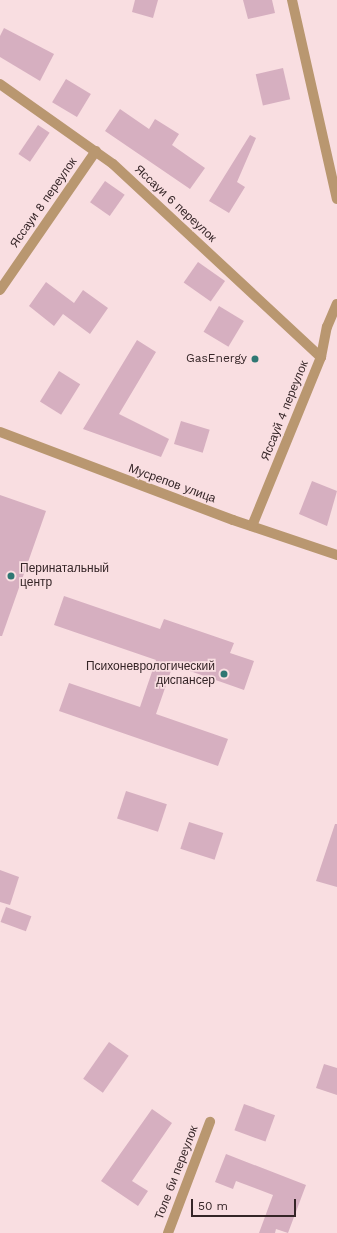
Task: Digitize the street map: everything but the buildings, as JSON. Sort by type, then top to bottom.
[{"type":"street","points":[[292,0],[337,199]]},
{"type":"street","name":"Яссауи 6 переулок","points":[[0,84],[96,151],[321,357]]},
{"type":"street","name":"Яссауи 8 переулок","points":[[0,290],[96,151]]},
{"type":"street","name":"Яссауй 4 переулок","points":[[252,526],[321,357],[327,327],[337,304]]},
{"type":"street","name":"Мусрепов улица","points":[[0,432],[252,526],[337,555]]},
{"type":"street","name":"Толе би переулок","points":[[168,1233],[210,1122]]},
{"type":"place","name":"GasEnergy","points":[[255,359]]},
{"type":"place","name":"Перинатальный центр","points":[[11,576]]},
{"type":"place","name":"Психоневрологический диспансер","points":[[224,674]]}]
